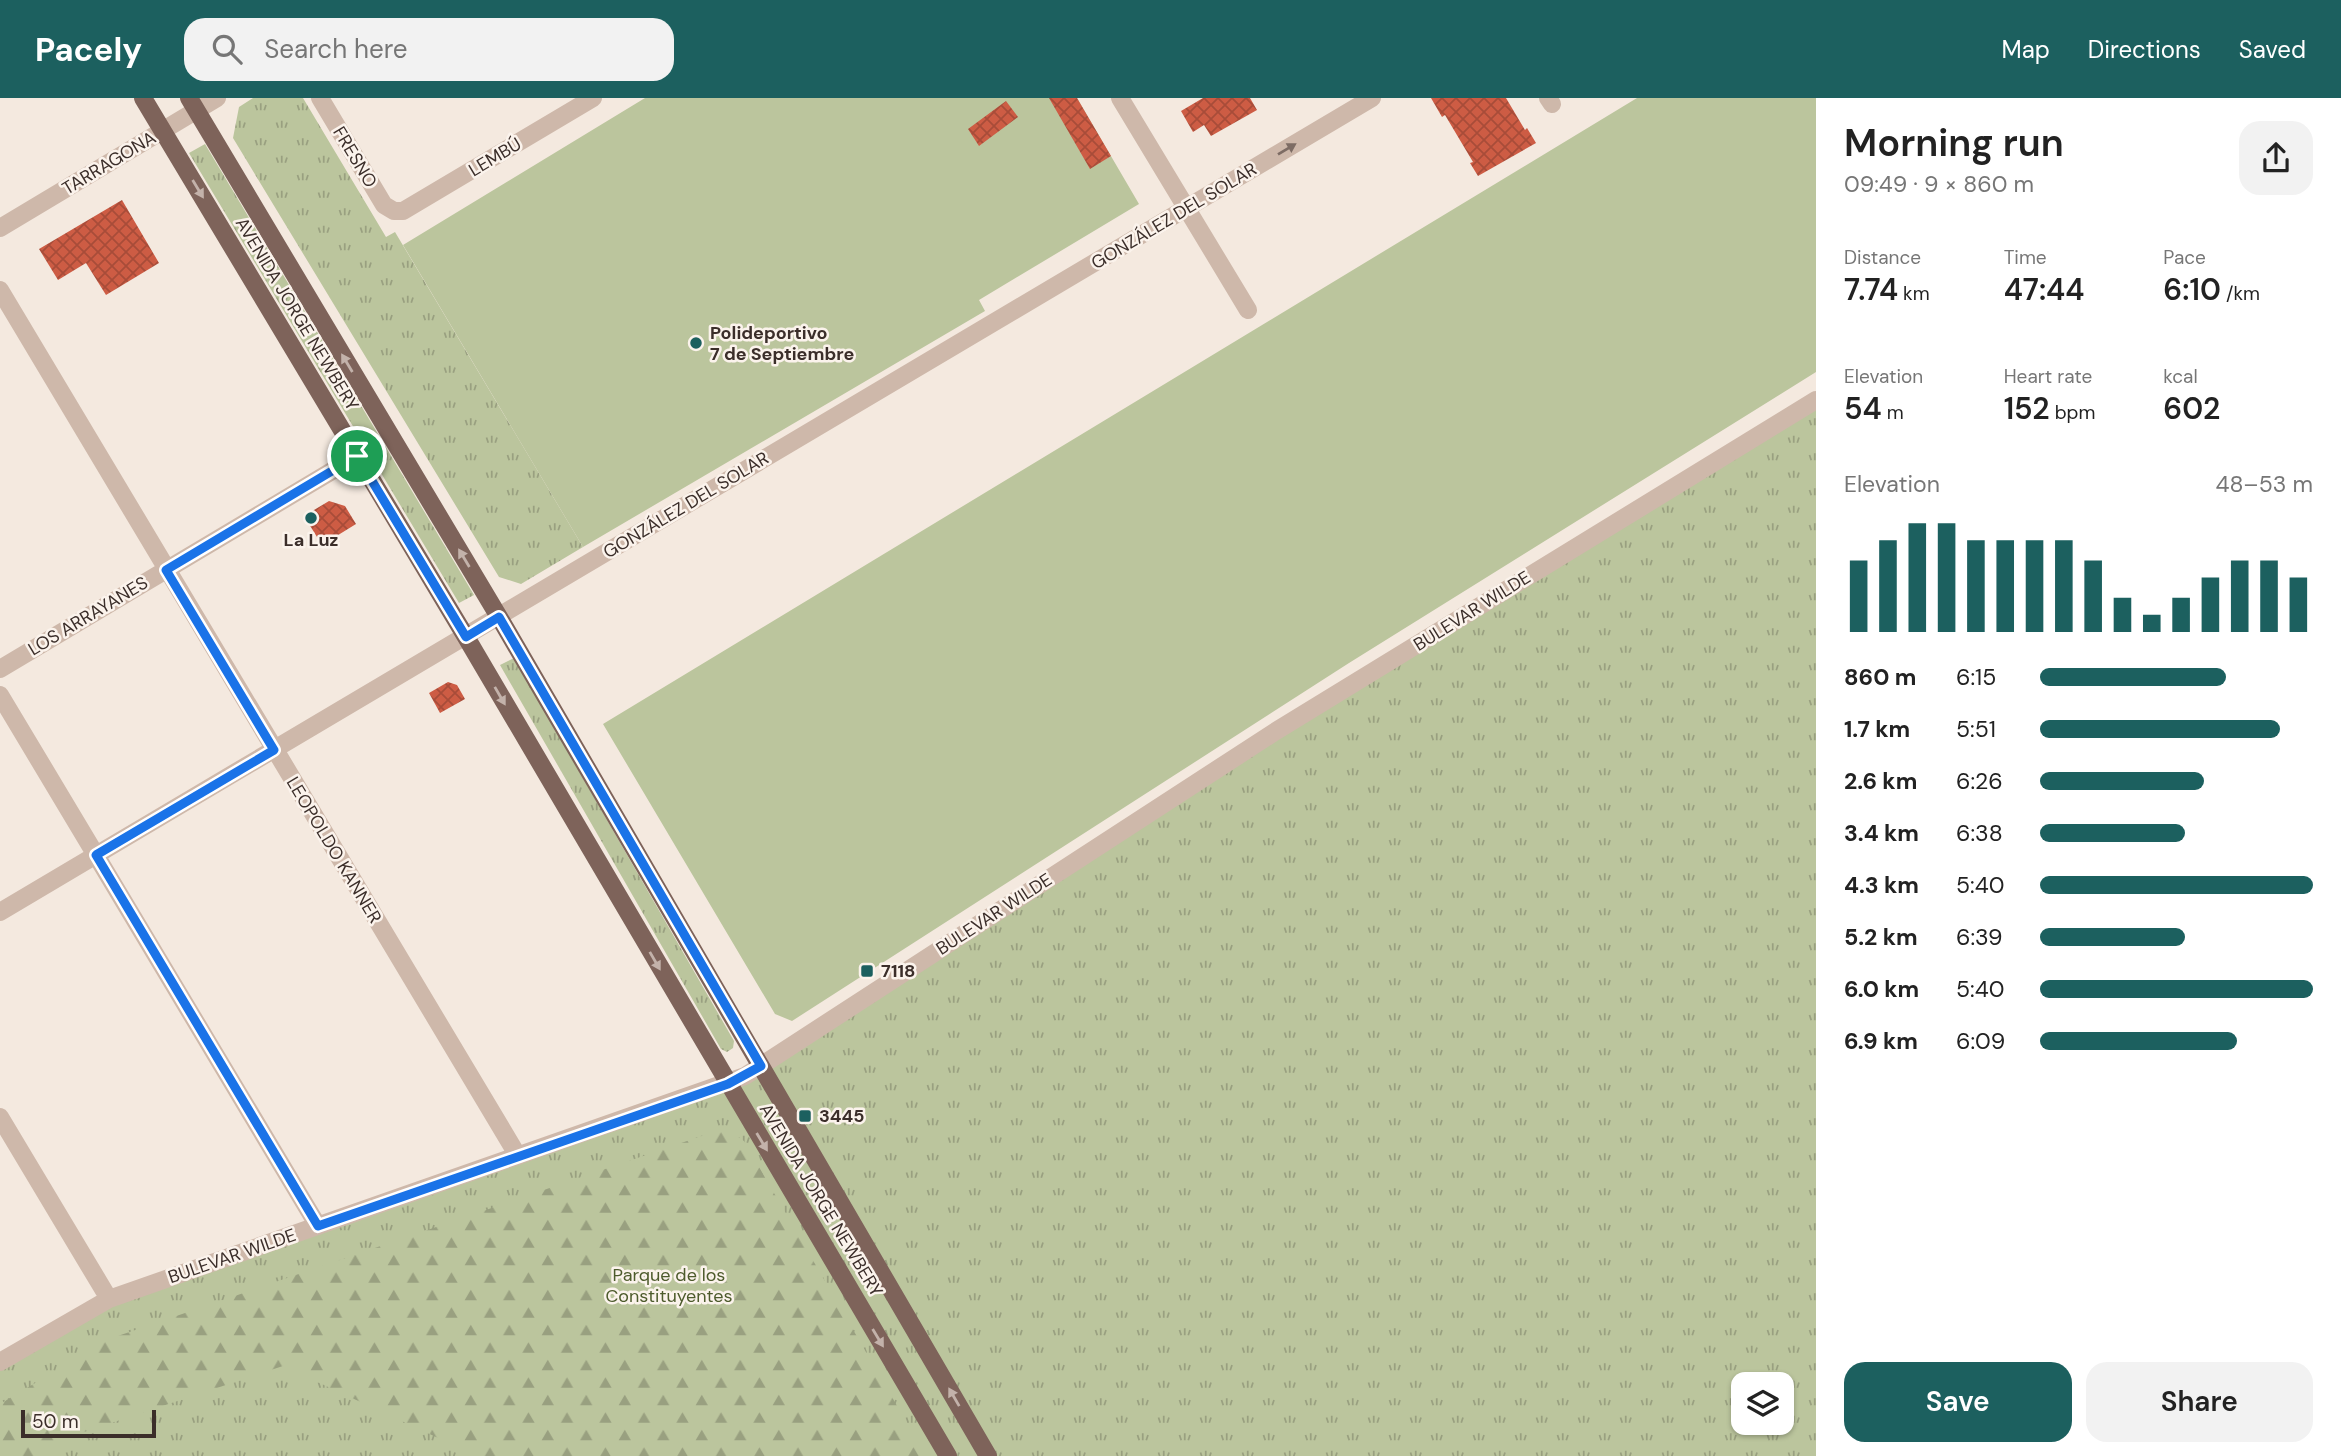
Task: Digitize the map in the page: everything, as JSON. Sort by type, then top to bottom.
[{"type":"main road","name":"AVENIDA JORGE NEWBERY","points":[[143,98],[466,637],[948,1456]]},
{"type":"main road","name":"AVENIDA JORGE NEWBERY","points":[[193,104],[499,617],[988,1456]]},
{"type":"street","name":"TARRAGONA","points":[[0,228],[163,131],[193,104],[217,98]]},
{"type":"street","name":"FRESNO","points":[[320,98],[384,205],[394,211]]},
{"type":"street","name":"LEMBÚ","points":[[394,211],[403,211],[593,98]]},
{"type":"street","points":[[1120,98],[1248,310]]},
{"type":"street","name":"GONZÁLEZ DEL SOLAR","points":[[0,912],[1372,98]]},
{"type":"street","name":"LEOPOLDO KANNER","points":[[0,290],[518,1156]]},
{"type":"street","name":"BULEVAR WILDE","points":[[0,1362],[109,1299],[728,1084],[761,1066],[1276,731],[1816,400]]},
{"type":"street","name":"LOS ARRAYANES","points":[[0,669],[357,456]]},
{"type":"street","points":[[0,695],[318,1226]]},
{"type":"street","points":[[1,1122],[109,1299]]},
{"type":"green space","points":[[253,98],[303,98],[386,237],[395,232],[583,547],[521,584],[499,577],[233,138],[239,107]]},
{"type":"green space","name":"Polideportivo 7 de Septiembre","points":[[645,98],[1077,98],[1139,204],[979,300],[985,311],[583,547],[403,245]]},
{"type":"green space","points":[[1637,98],[1816,98],[1816,372],[1349,663],[792,1021],[775,1014],[603,724]]},
{"type":"green space","points":[[205,144],[474,595],[459,603],[189,153]]},
{"type":"green space","points":[[1816,400],[1816,1456],[0,1456],[0,1362],[109,1299],[728,1084]]},
{"type":"green space","points":[[514,658],[734,1041],[733,1048],[727,1052],[721,1049],[500,665]]},
{"type":"green space","name":"Parque de los Constituyentes","points":[[725,1128],[744,1141],[926,1456],[477,1456],[283,1366],[84,1432],[50,1456],[0,1456],[0,1404],[109,1339]]},
{"type":"building","points":[[1049,98],[1077,98],[1111,156],[1090,169]]},
{"type":"building","points":[[1203,98],[1250,98],[1257,110],[1211,136],[1204,125],[1193,132],[1181,111]]},
{"type":"building","points":[[1431,98],[1506,98],[1536,143],[1478,176],[1470,163],[1473,162],[1445,115],[1442,117]]},
{"type":"building","points":[[1006,101],[1018,117],[979,146],[968,129]]},
{"type":"building","points":[[122,200],[159,263],[106,295],[86,263],[58,280],[39,249]]},
{"type":"building","points":[[329,501],[345,506],[356,524],[322,545],[304,516]]},
{"type":"building","points":[[448,682],[457,685],[465,699],[440,713],[429,693]]},
{"type":"place","name":"Polideportivo 7 de Septiembre","points":[[696,343]]},
{"type":"place","name":"La Luz","points":[[311,518]]},
{"type":"place","name":"7118","points":[[867,971]]},
{"type":"place","name":"3445","points":[[805,1116]]},
{"type":"route","points":[[357,456],[466,637],[499,617],[761,1066],[728,1084],[318,1226],[96,855],[274,750],[166,570],[357,456]]}]
